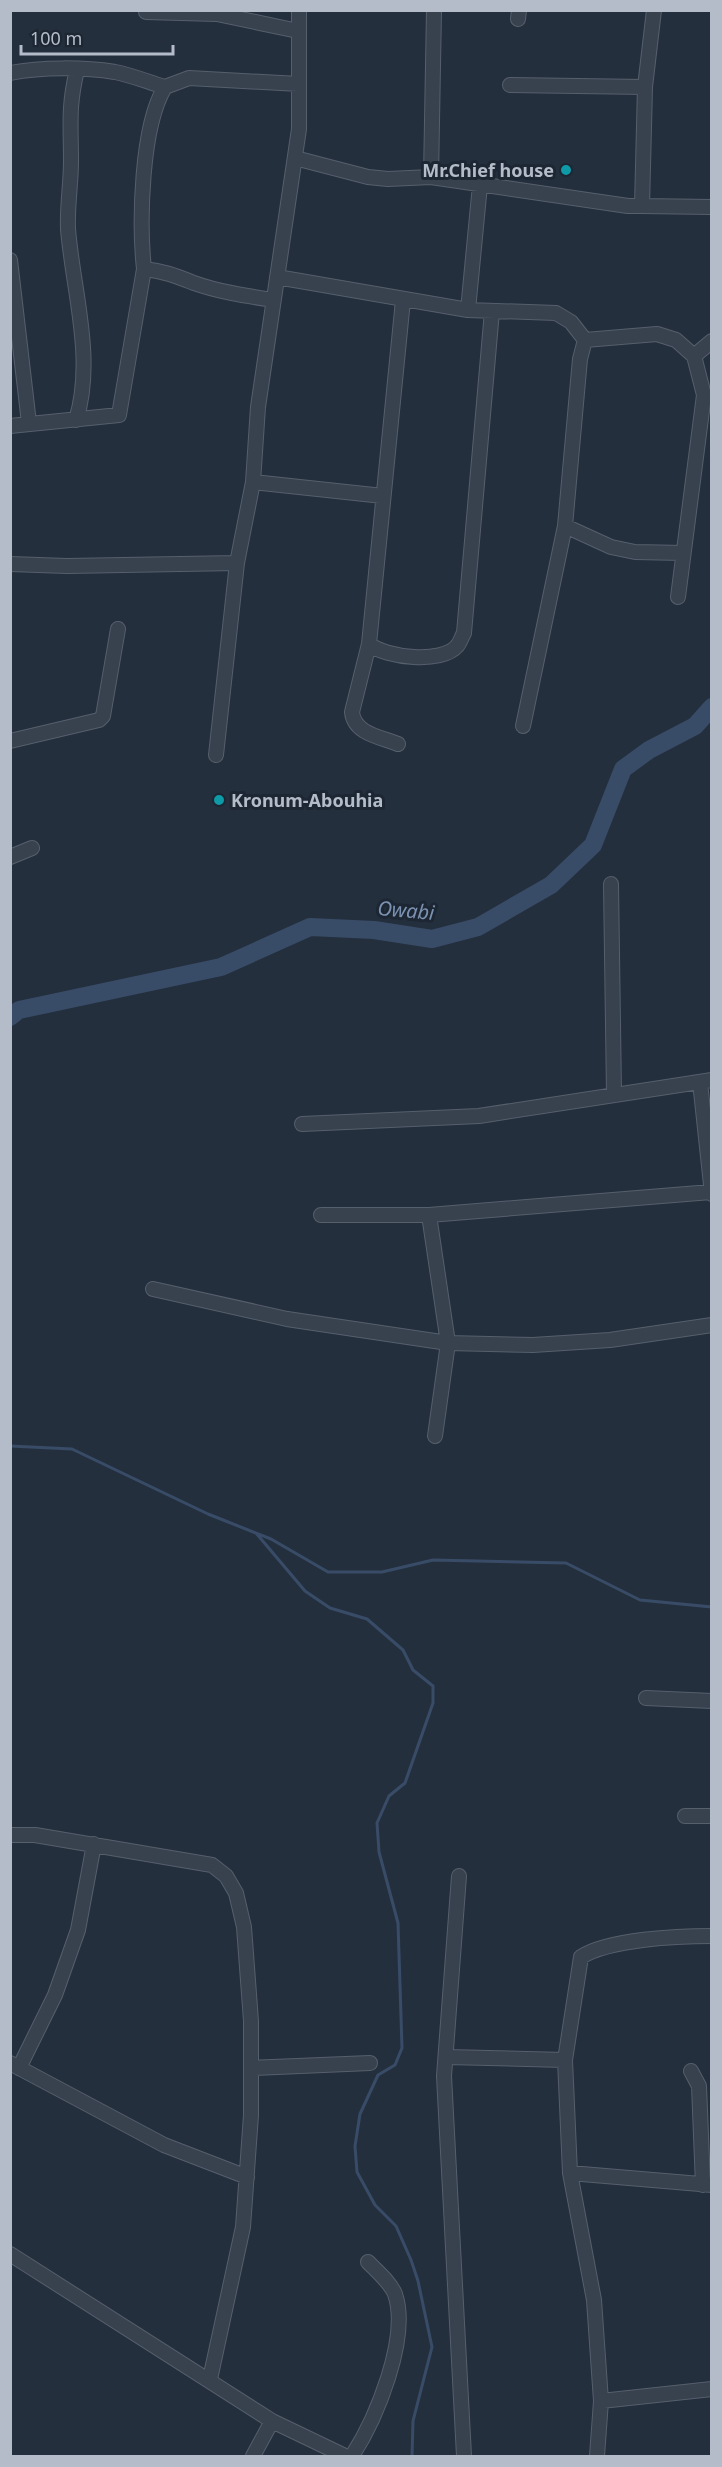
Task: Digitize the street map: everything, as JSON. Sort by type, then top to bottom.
[{"type":"street","points":[[216,755],[237,563],[253,482],[258,407],[301,109],[299,10]]},
{"type":"street","points":[[431,177],[434,10]]},
{"type":"street","points":[[642,206],[645,87],[654,10]]},
{"type":"street","points":[[146,12],[217,14],[298,31]]},
{"type":"street","points":[[10,73],[27,70],[115,72],[165,87],[189,78],[299,84]]},
{"type":"street","points":[[76,420],[83,375],[77,297],[68,230],[68,196],[71,161],[70,100],[77,70]]},
{"type":"street","points":[[510,85],[645,87]]},
{"type":"street","points":[[10,426],[116,417],[121,412],[144,269],[142,223],[145,174],[153,111],[165,87]]},
{"type":"street","points":[[295,158],[368,177],[387,179],[431,177],[642,206],[711,207]]},
{"type":"street","points":[[468,310],[480,185]]},
{"type":"street","points":[[10,260],[29,423]]},
{"type":"street","points":[[144,269],[178,274],[193,283],[273,300]]},
{"type":"street","points":[[277,277],[468,310],[556,313],[571,322],[585,340]]},
{"type":"street","points":[[398,744],[361,729],[352,716],[369,644],[403,300]]},
{"type":"street","points":[[369,644],[376,650],[395,655],[427,657],[448,652],[457,646],[464,633],[492,310]]},
{"type":"street","points":[[585,340],[657,334],[676,340],[694,356],[704,395],[678,597]]},
{"type":"street","points":[[523,726],[565,526],[580,359],[585,340]]},
{"type":"street","points":[[694,356],[711,341]]},
{"type":"street","points":[[253,482],[383,496]]},
{"type":"street","points":[[565,526],[611,547],[636,552],[683,553]]},
{"type":"street","points":[[10,564],[67,566],[237,563]]},
{"type":"street","points":[[10,741],[99,720],[103,716],[118,629]]},
{"type":"street","points":[[10,857],[32,848]]},
{"type":"street","points":[[611,884],[614,1094]]},
{"type":"street","points":[[302,1124],[479,1116],[706,1081],[711,1193],[429,1215],[321,1215]]},
{"type":"street","points":[[429,1215],[448,1342],[435,1436]]},
{"type":"street","points":[[153,1289],[287,1318],[448,1342],[533,1345],[610,1340],[711,1325]]},
{"type":"street","points":[[646,1698],[711,1701]]},
{"type":"street","points":[[685,1816],[711,1816]]},
{"type":"street","points":[[10,1835],[35,1835],[212,1865],[226,1876],[236,1893],[244,1927],[251,2021],[247,2177],[238,2260],[210,2379]]},
{"type":"street","points":[[94,1844],[78,1930],[55,1995],[15,2065],[164,2145],[247,2177]]},
{"type":"street","points":[[459,1876],[444,2076],[464,2457]]},
{"type":"street","points":[[597,2457],[601,2401],[594,2300],[570,2173],[565,2060],[582,1957],[592,1950],[608,1947],[676,1936],[711,1936]]},
{"type":"street","points":[[446,2056],[565,2060]]},
{"type":"street","points":[[251,2068],[370,2063]]},
{"type":"street","points":[[570,2173],[707,2185],[699,2086],[691,2071]]},
{"type":"street","points":[[10,2254],[210,2379],[272,2421],[345,2457]]},
{"type":"street","points":[[352,2457],[363,2439],[385,2386],[399,2321],[394,2291],[368,2262]]},
{"type":"street","points":[[601,2401],[711,2389]]},
{"type":"street","points":[[253,2457],[272,2421]]},
{"type":"waterway","name":"Owabi","points":[[10,1017],[19,1010],[221,967],[310,927],[374,930],[432,939],[478,927],[551,885],[593,845],[623,769],[649,750],[695,726],[712,707]]},
{"type":"waterway","points":[[10,1446],[72,1449],[208,1514],[271,1539],[328,1572],[382,1572],[433,1560],[566,1563],[640,1600],[712,1607]]},
{"type":"waterway","points":[[256,1533],[305,1591],[330,1608],[367,1619],[403,1650],[413,1670],[433,1686],[433,1703],[405,1783],[389,1796],[377,1823],[379,1852],[398,1923],[402,2048],[395,2065],[378,2075],[360,2114],[355,2146],[357,2172],[375,2205],[396,2226],[411,2260],[418,2281],[432,2347],[413,2421],[412,2456]]},
{"type":"place","name":"Mr.Chief house","points":[[566,170]]},
{"type":"place","name":"Kronum-Abouhia","points":[[219,800]]}]
